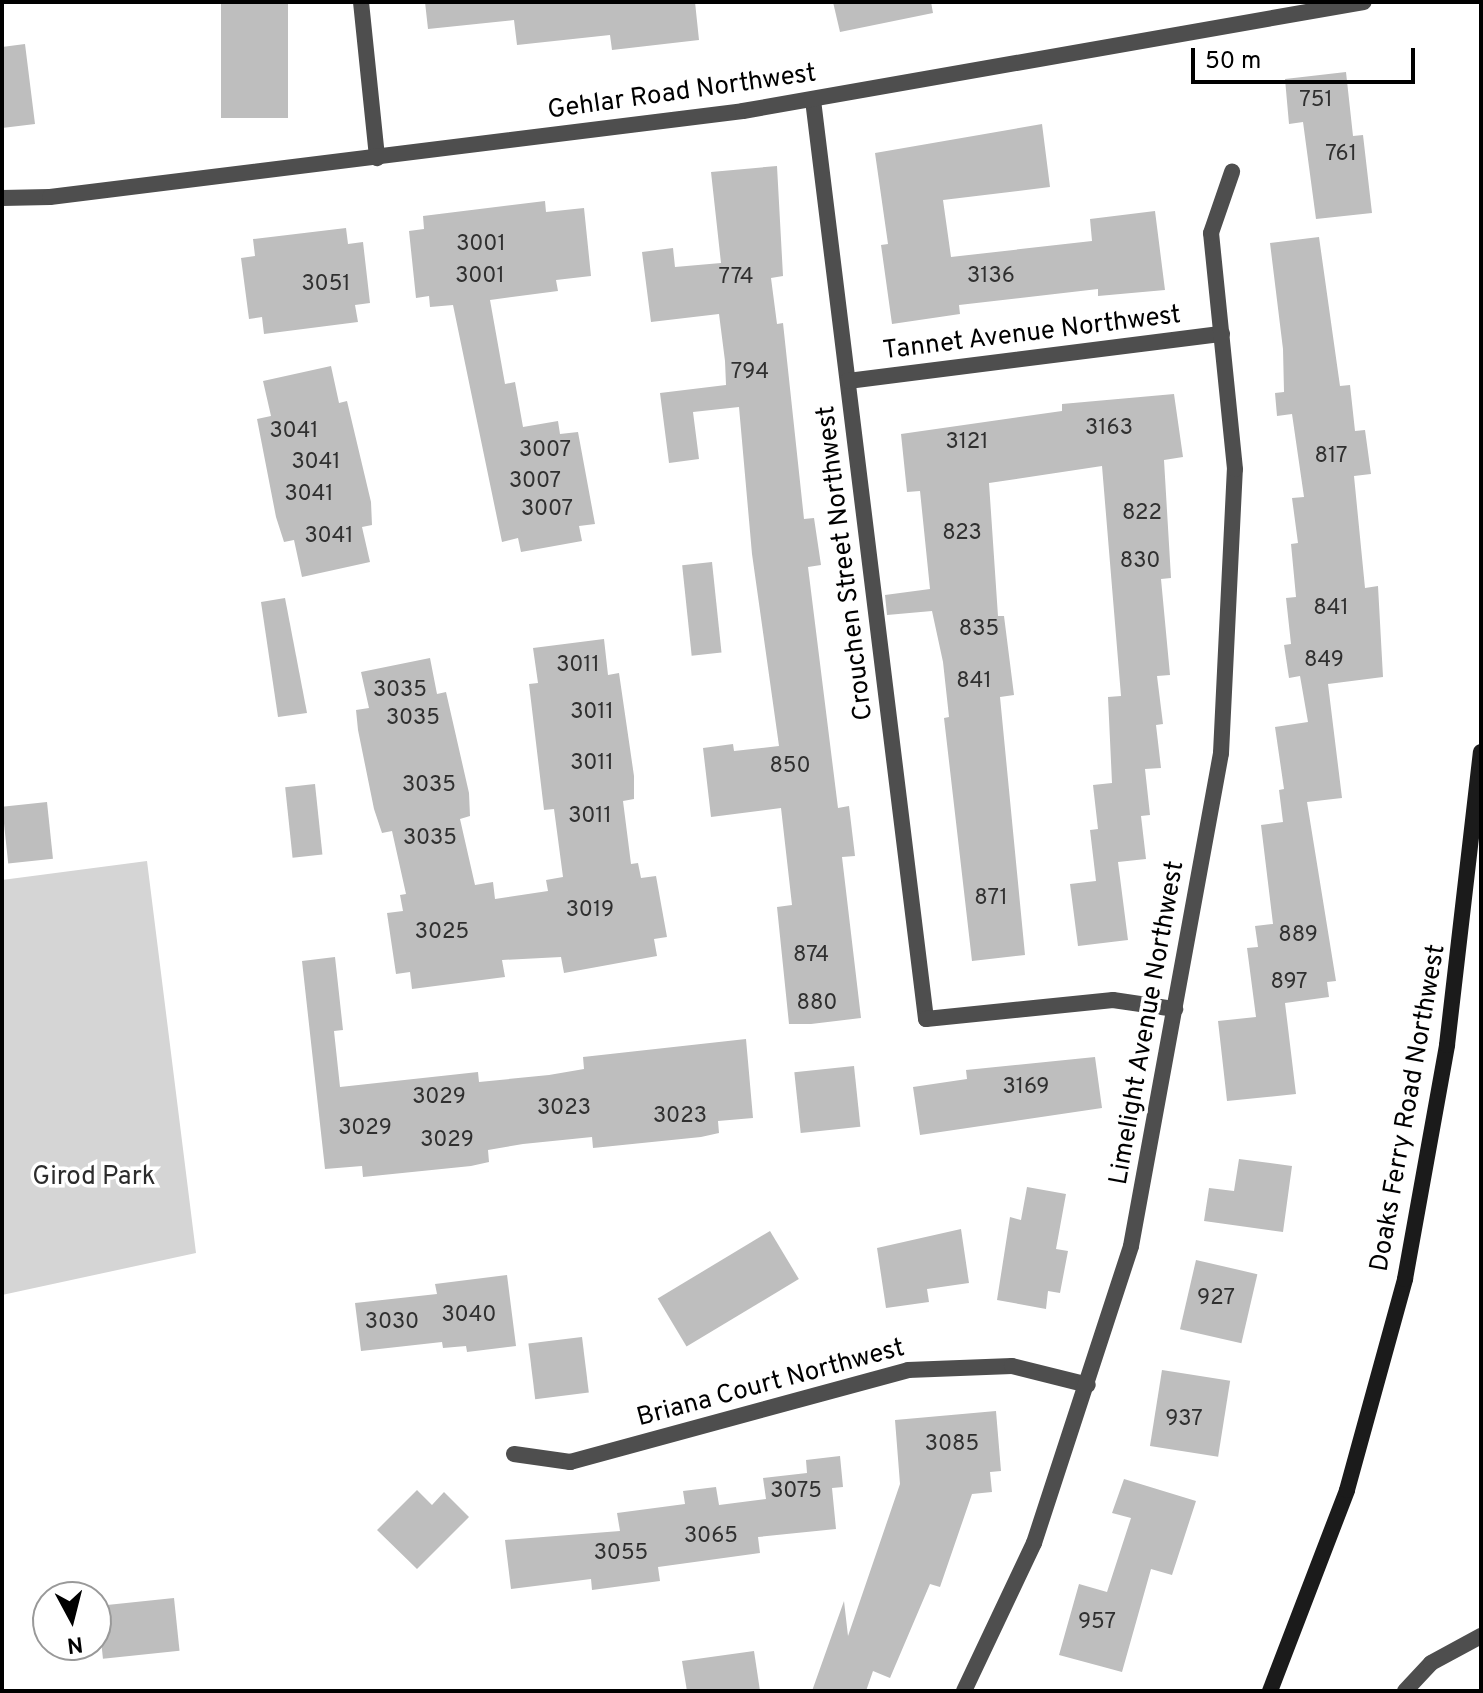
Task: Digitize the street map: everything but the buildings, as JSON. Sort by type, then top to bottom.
[{"type":"main road","name":"Doaks Ferry Road Northwest","points":[[1270,1691],[1347,1490],[1405,1279],[1449,1031],[1481,752]]},
{"type":"street","points":[[361,2],[377,158]]},
{"type":"street","name":"Gehlar Road Northwest","points":[[2,198],[377,158],[813,100],[1364,2]]},
{"type":"street","name":"Crouchen Street Northwest","points":[[813,100],[926,1019],[1113,1000],[1175,1009]]},
{"type":"street","name":"Limelight Avenue Northwest","points":[[964,1691],[1034,1543],[1088,1385],[1131,1246],[1175,1009],[1225,709],[1235,469],[1211,233],[1232,172]]},
{"type":"street","name":"Tannet Avenue Northwest","points":[[848,381],[1222,334]]},
{"type":"street","name":"Briana Court Northwest","points":[[514,1454],[570,1462],[908,1370],[1012,1366],[1088,1385]]},
{"type":"street","points":[[1405,1691],[1431,1663],[1481,1636]]},
{"type":"green space","name":"Girod Park","points":[[147,861],[196,1253],[2,1295],[2,880]]}]
